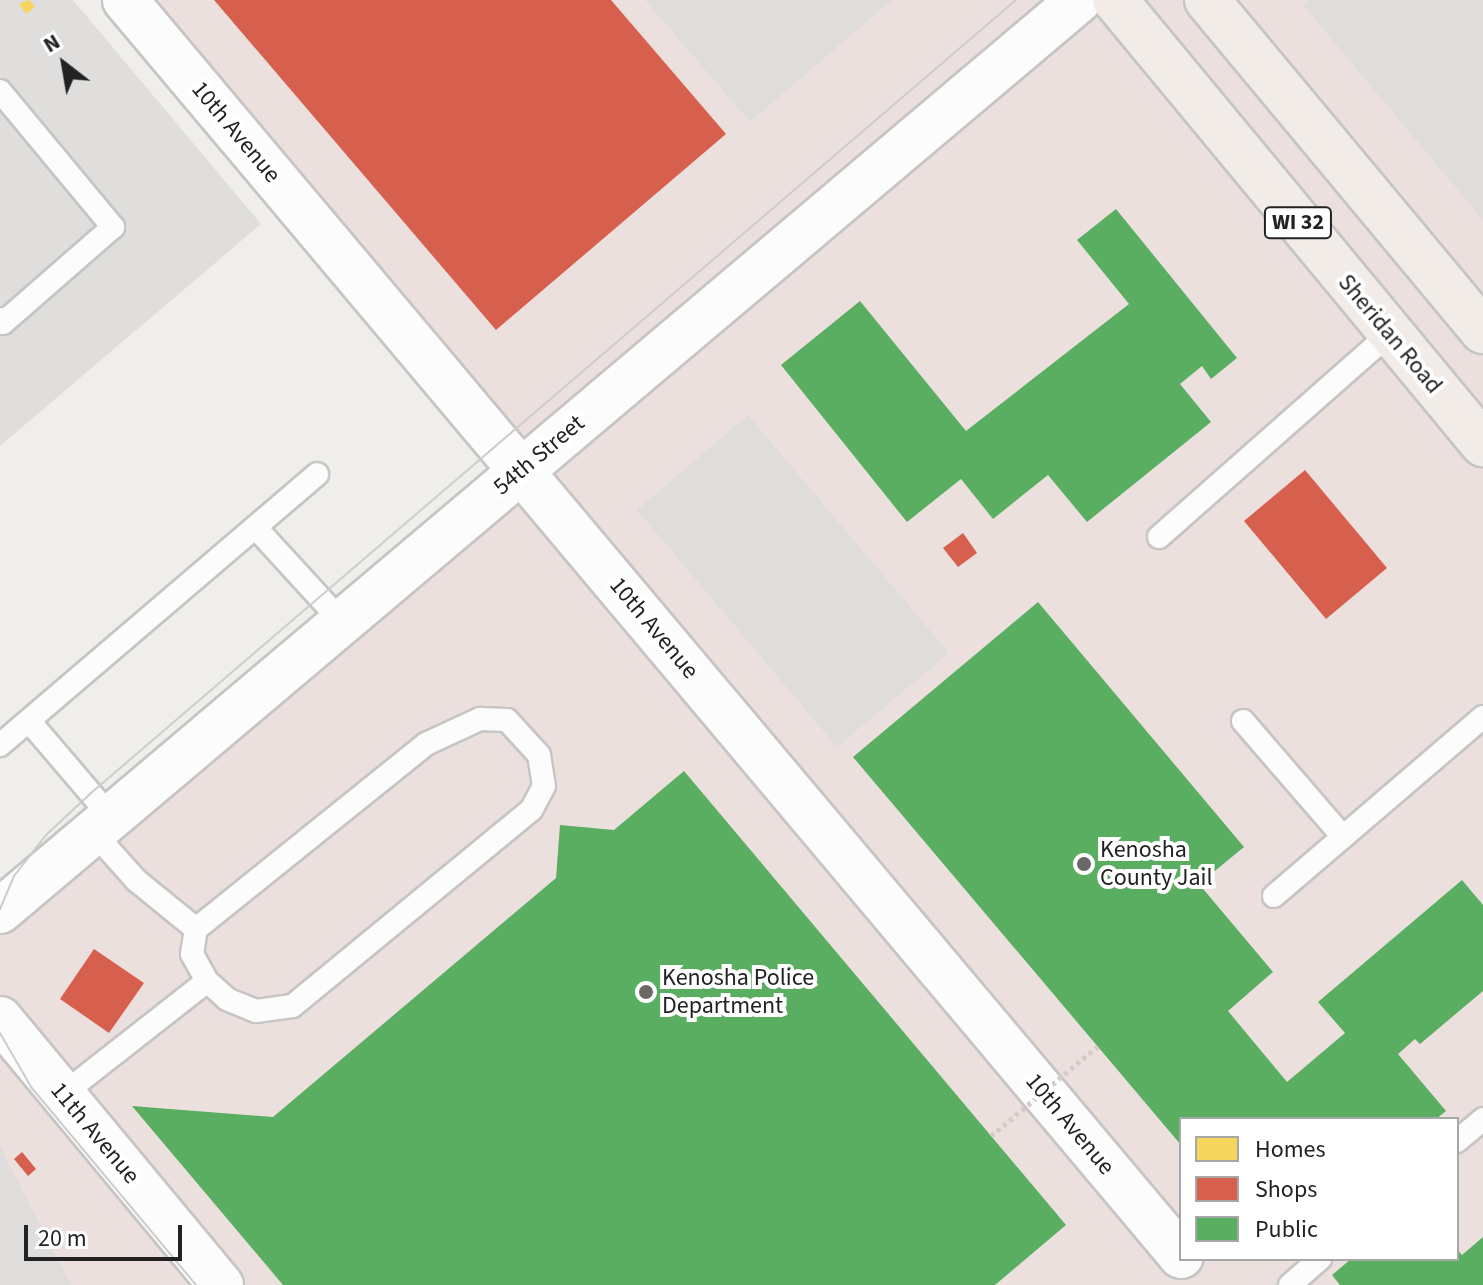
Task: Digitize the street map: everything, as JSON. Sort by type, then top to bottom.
[{"type":"main road","name":"Sheridan Road","points":[[1115,0],[1483,444]]},
{"type":"main road","name":"WI 32","points":[[1207,0],[1483,331]]},
{"type":"street","name":"10th Avenue","points":[[125,0],[1179,1254]]},
{"type":"street","name":"54th Street","points":[[0,911],[1079,0]]},
{"type":"street","name":"11th Avenue","points":[[0,1019],[221,1285]]},
{"type":"street","name":"10th Avenue","points":[[1185,1261],[1205,1285]]},
{"type":"lane","points":[[0,91],[113,227],[3,323],[0,319]]},
{"type":"lane","points":[[1159,537],[1390,333]]},
{"type":"lane","points":[[0,745],[317,474]]},
{"type":"lane","points":[[256,528],[342,622]]},
{"type":"lane","points":[[1274,896],[1483,717]]},
{"type":"lane","points":[[480,719],[507,720],[526,736],[539,755],[544,786],[531,810],[292,1006],[256,1011],[227,999],[207,981],[192,954],[196,929],[445,732],[480,719]]},
{"type":"lane","points":[[29,721],[102,824],[137,881],[196,929]]},
{"type":"lane","points":[[1243,721],[1343,837]]},
{"type":"lane","points":[[63,1094],[207,981]]},
{"type":"lane","points":[[1459,1139],[1483,1119]]},
{"type":"lane","points":[[1290,1285],[1318,1261]]},
{"type":"path","points":[[991,1136],[1098,1046]]},
{"type":"shaded area","points":[[0,0],[73,0],[261,224],[0,446]]},
{"type":"shaded area","points":[[125,0],[1483,0],[1483,1285],[0,1285],[0,911],[521,470]]},
{"type":"shaded area","points":[[645,0],[892,0],[750,122]]},
{"type":"shaded area","points":[[1309,0],[1483,0],[1483,220],[1303,5]]},
{"type":"shaded area","points":[[748,415],[949,653],[837,747],[637,510]]},
{"type":"shaded area","points":[[0,1146],[71,1285],[0,1285]]},
{"type":"building: Homes","points":[[29,0],[35,7],[26,14],[19,4]]},
{"type":"building: Shops","points":[[214,0],[611,0],[726,134],[496,330]]},
{"type":"building: Shops","points":[[1305,470],[1387,568],[1326,619],[1244,521]]},
{"type":"building: Shops","points":[[963,533],[977,553],[958,567],[943,548]]},
{"type":"building: Shops","points":[[94,949],[144,983],[109,1033],[60,999]]},
{"type":"building: Shops","points":[[22,1152],[36,1169],[28,1176],[14,1159]]},
{"type":"building: Public","points":[[1116,209],[1237,358],[1211,379],[1202,366],[1180,384],[1211,422],[1087,522],[1048,475],[993,519],[961,479],[907,522],[781,365],[860,301],[966,431],[1129,304],[1077,240]]},
{"type":"building: Public","name":"Kenosha County Jail","points":[[1038,602],[1244,847],[1199,884],[1273,972],[1228,1011],[1287,1082],[1345,1033],[1318,1002],[1462,880],[1483,905],[1483,991],[1420,1044],[1415,1039],[1398,1054],[1446,1111],[1438,1117],[1179,1117],[1179,1143],[853,757]]},
{"type":"building: Public","name":"Kenosha Police Department","points":[[684,771],[1066,1225],[995,1285],[283,1285],[132,1106],[273,1117],[556,878],[560,825],[614,830]]},
{"type":"building: Public","points":[[1483,1237],[1483,1285],[1340,1285],[1332,1275],[1349,1261],[1459,1261],[1459,1251],[1462,1255]]},
{"type":"tram line","points":[[0,909],[14,876],[46,835],[91,793],[1016,0]]},
{"type":"tram line","points":[[0,1033],[31,1087],[196,1285]]},
{"type":"place","name":"Kenosha County Jail","points":[[1084,864]]},
{"type":"place","name":"Kenosha Police Department","points":[[646,992]]}]
